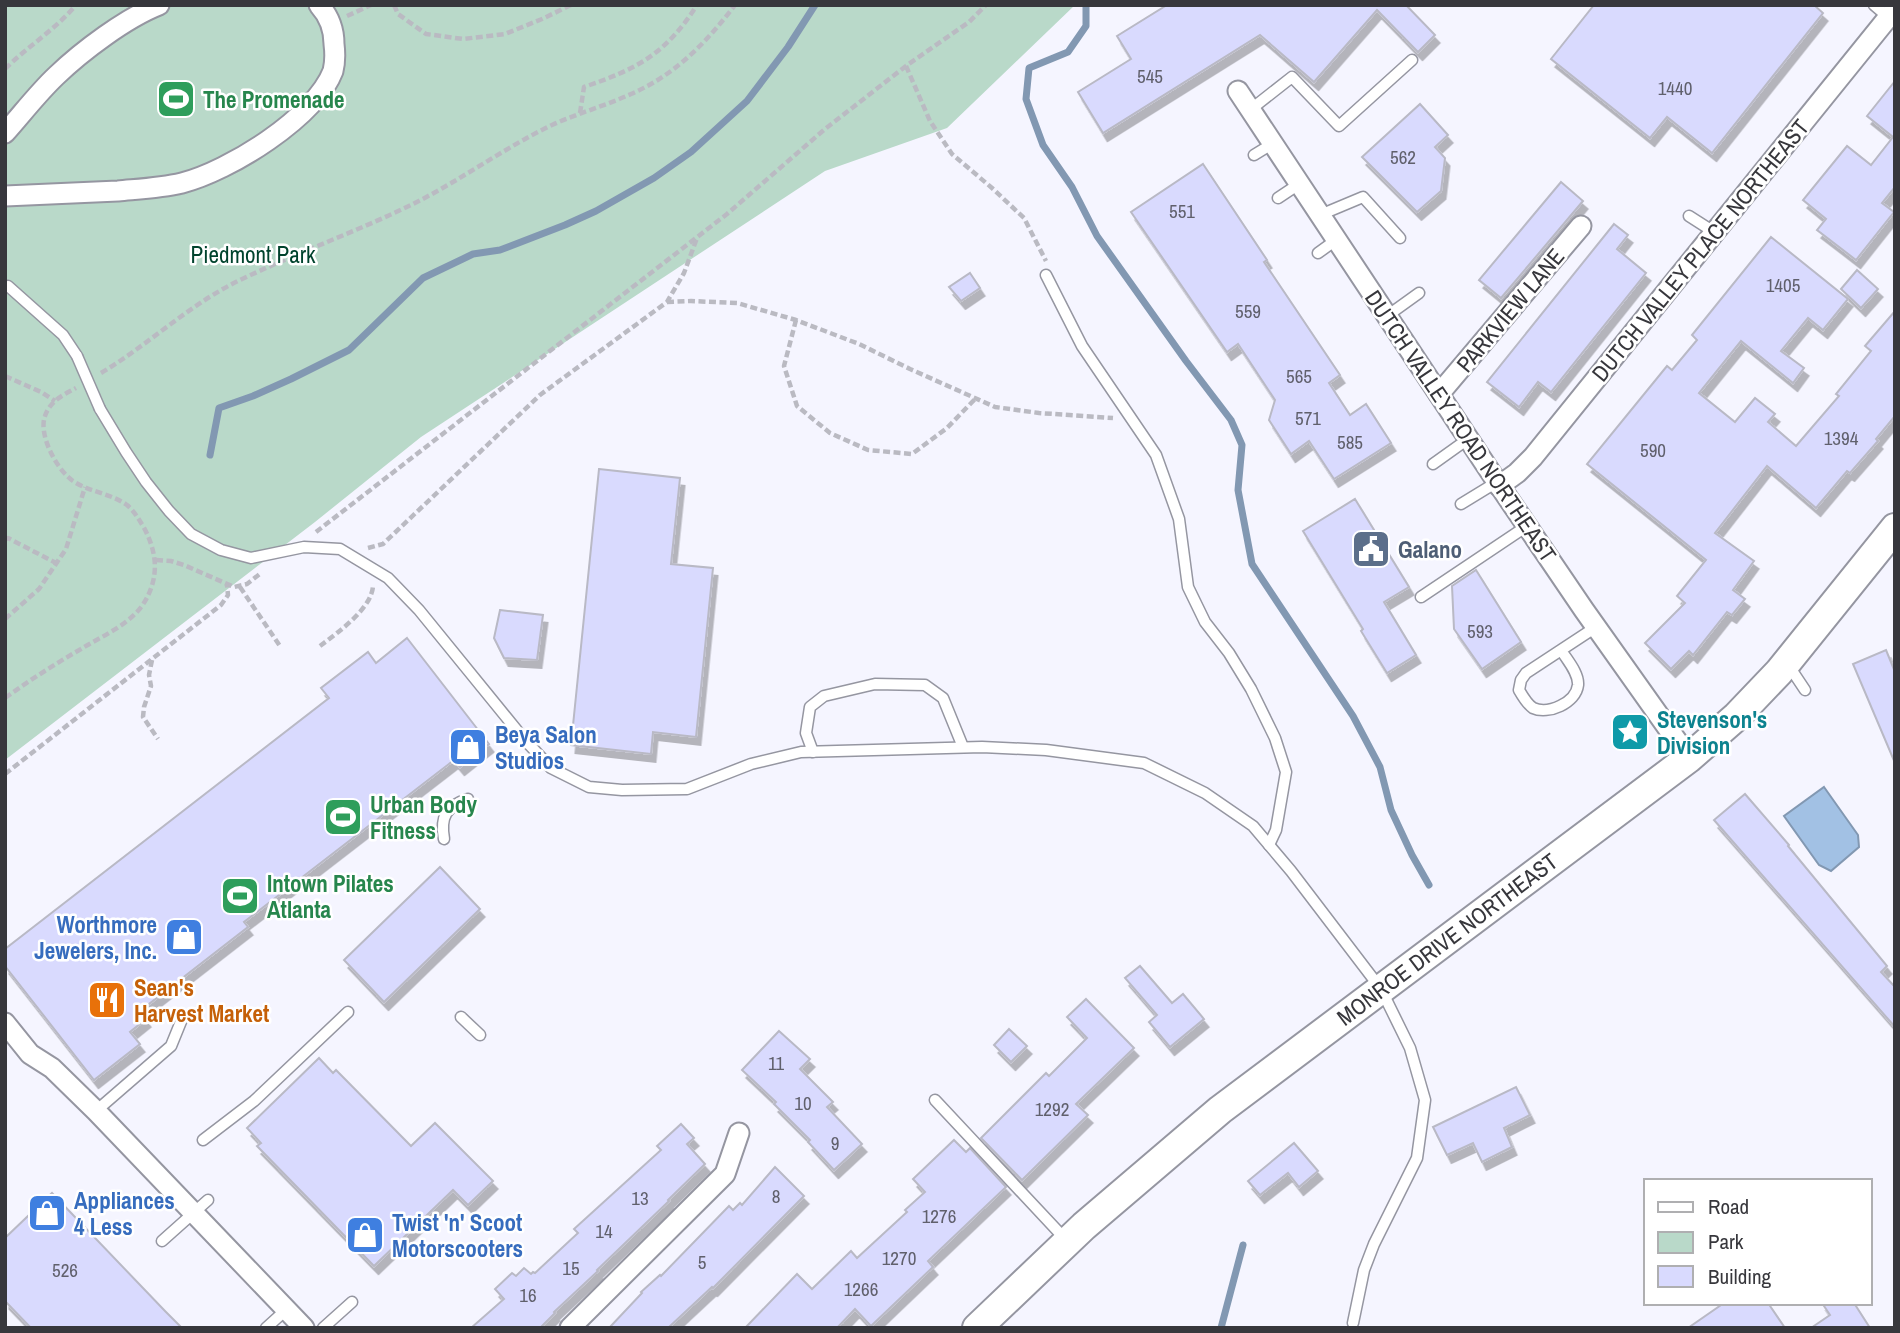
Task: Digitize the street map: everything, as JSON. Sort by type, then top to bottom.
[{"type":"main road","name":"MONROE DRIVE NORTHEAST","points":[[977,1328],[1067,1241],[1220,1110],[1689,758],[1737,716],[1787,662],[1895,528]]},
{"type":"street","points":[[5,133],[56,76],[100,40],[137,15],[159,5]]},
{"type":"street","points":[[5,196],[127,190],[181,183],[218,169],[257,147],[288,126],[312,104],[333,69],[334,30],[319,5]]},
{"type":"street","name":"DUTCH VALLEY PLACE NORTHEAST","points":[[1498,484],[1517,473],[1533,457],[1714,232],[1886,10]]},
{"type":"street","name":"DUTCH VALLEY ROAD NORTHEAST","points":[[1238,91],[1498,484],[1689,758]]},
{"type":"street","name":"PARKVIEW LANE","points":[[1438,394],[1581,226]]},
{"type":"street","points":[[5,1023],[30,1054],[52,1068],[200,1206],[304,1328]]},
{"type":"street","points":[[570,1328],[725,1174],[739,1133]]},
{"type":"lane","points":[[1249,110],[1295,73],[1339,126],[1412,60]]},
{"type":"lane","points":[[1254,155],[1272,144]]},
{"type":"lane","points":[[1278,198],[1299,184]]},
{"type":"lane","points":[[1320,215],[1363,197],[1400,238]]},
{"type":"lane","points":[[1689,216],[1714,232]]},
{"type":"lane","points":[[1318,253],[1336,240]]},
{"type":"lane","points":[[1046,275],[1082,346],[1156,455],[1179,519],[1188,587],[1205,622],[1229,653],[1251,689],[1275,738],[1286,772],[1276,830],[1269,845]]},
{"type":"lane","points":[[8,286],[64,335],[77,356],[100,409],[125,452],[169,511],[191,534],[221,550],[251,558],[304,547],[341,549],[370,567],[387,578],[419,610],[489,698],[551,768],[589,787],[622,790],[687,789],[751,764],[801,752],[963,747],[1046,750],[1144,763],[1205,793],[1253,826],[1381,989],[1410,1048],[1425,1100],[1417,1158],[1369,1257],[1356,1299],[1353,1323]]},
{"type":"lane","points":[[1387,316],[1419,293]]},
{"type":"lane","points":[[1433,464],[1468,439]]},
{"type":"lane","points":[[1461,504],[1498,484]]},
{"type":"lane","points":[[1421,597],[1527,526]]},
{"type":"lane","points":[[1561,650],[1579,683],[1575,696],[1554,709],[1542,711],[1530,706],[1519,690],[1526,673],[1561,650],[1596,627]]},
{"type":"lane","points":[[1787,662],[1805,690]]},
{"type":"lane","points":[[813,752],[806,733],[810,707],[824,696],[875,684],[925,685],[943,698],[963,747]]},
{"type":"lane","points":[[444,839],[442,826],[446,813],[455,803],[468,799]]},
{"type":"lane","points":[[203,1140],[254,1101],[348,1012]]},
{"type":"lane","points":[[461,1017],[480,1035]]},
{"type":"lane","points":[[96,1111],[171,1046],[181,1019]]},
{"type":"lane","points":[[935,1100],[1067,1241]]},
{"type":"lane","points":[[162,1241],[200,1206]]},
{"type":"lane","points":[[323,1328],[352,1302]]},
{"type":"lane","points":[[265,1328],[286,1309]]},
{"type":"path","points":[[5,69],[20,53],[62,21],[76,5]]},
{"type":"path","points":[[343,18],[371,5]]},
{"type":"path","points":[[394,5],[398,13],[426,34],[463,39],[505,33],[571,5]]},
{"type":"path","points":[[580,113],[584,87],[632,69],[661,49],[686,23],[697,5]]},
{"type":"path","points":[[93,378],[235,282],[412,204],[550,126],[629,95],[674,70],[714,32],[734,5]]},
{"type":"path","points":[[322,527],[727,214],[825,129],[906,66],[969,22],[986,5]]},
{"type":"path","points":[[906,66],[930,121],[952,154],[1024,218],[1048,265],[1046,275]]},
{"type":"path","points":[[354,558],[369,547],[383,544],[540,395],[667,302],[684,272],[697,237]]},
{"type":"path","points":[[667,302],[737,303],[796,320],[859,344],[995,407],[1039,413],[1132,419]]},
{"type":"path","points":[[796,320],[784,366],[797,406],[830,433],[868,450],[912,454],[947,428],[976,398]]},
{"type":"path","points":[[5,376],[55,401]]},
{"type":"path","points":[[5,698],[130,619],[149,593],[154,577],[156,560],[150,538],[137,516],[128,506],[110,495],[73,481],[61,470],[51,454],[44,418],[60,396],[83,383]]},
{"type":"path","points":[[7,615],[39,589],[66,549],[85,487]]},
{"type":"path","points":[[5,540],[8,538],[56,563]]},
{"type":"path","points":[[156,560],[184,565],[227,586],[240,587],[254,579]]},
{"type":"path","points":[[320,646],[359,612],[373,590],[370,567]]},
{"type":"path","points":[[5,774],[221,605],[228,595],[227,586]]},
{"type":"path","points":[[240,587],[279,646]]},
{"type":"path","points":[[153,659],[149,675],[151,686],[143,717],[158,739]]},
{"type":"green space","name":"Piedmont Park","points":[[5,5],[1075,5],[947,128],[825,171],[421,437],[315,522],[5,760]]},
{"type":"water","points":[[1824,787],[1858,835],[1859,847],[1831,871],[1819,865],[1784,816]]},
{"type":"building","points":[[1167,5],[1406,5],[1435,35],[1418,52],[1377,10],[1314,82],[1260,35],[1103,133],[1078,92],[1131,59],[1117,36]]},
{"type":"building","points":[[1594,5],[1814,5],[1823,13],[1712,153],[1667,117],[1650,138],[1551,59]]},
{"type":"building","points":[[1895,81],[1895,187],[1882,203],[1894,212],[1856,260],[1817,230],[1826,219],[1803,200],[1847,146],[1871,165],[1893,137],[1867,116]]},
{"type":"building","points":[[1420,104],[1448,135],[1435,147],[1445,158],[1441,191],[1417,212],[1362,157]]},
{"type":"building","points":[[1203,164],[1267,260],[1264,262],[1340,375],[1329,383],[1350,415],[1366,404],[1391,443],[1334,479],[1309,441],[1291,454],[1269,420],[1275,400],[1238,344],[1227,352],[1131,212]]},
{"type":"building","points":[[1561,182],[1583,201],[1501,298],[1479,280]]},
{"type":"building","points":[[1614,224],[1628,235],[1617,249],[1646,273],[1551,392],[1538,382],[1519,407],[1487,382]]},
{"type":"building","points":[[1771,237],[1848,299],[1823,330],[1808,318],[1781,351],[1804,368],[1793,383],[1741,341],[1699,393],[1735,422],[1755,398],[1775,414],[1768,422],[1796,446],[1839,396],[1836,394],[1871,351],[1865,346],[1895,311],[1895,416],[1876,439],[1878,441],[1850,473],[1847,471],[1816,508],[1767,466],[1715,533],[1754,561],[1733,590],[1745,599],[1732,615],[1727,612],[1693,655],[1689,651],[1671,669],[1645,643],[1685,603],[1677,596],[1706,560],[1587,464],[1667,366],[1672,370],[1697,340],[1692,335]]},
{"type":"building","points":[[1857,270],[1878,289],[1861,308],[1841,289]]},
{"type":"building","points":[[970,273],[980,288],[961,301],[949,287]]},
{"type":"building","points":[[599,469],[680,478],[671,564],[713,568],[696,737],[653,732],[651,754],[571,745]]},
{"type":"building","points":[[1355,499],[1409,587],[1384,602],[1416,655],[1387,673],[1303,531]]},
{"type":"building","points":[[1476,570],[1521,642],[1482,669],[1454,629],[1452,586]]},
{"type":"building","points":[[500,610],[543,615],[537,660],[504,658],[494,638]]},
{"type":"building","points":[[407,638],[489,744],[460,767],[454,760],[244,922],[248,927],[140,1011],[146,1019],[130,1032],[140,1044],[94,1080],[5,966],[5,949],[329,698],[321,688],[368,652],[376,663]]},
{"type":"building","points":[[1886,650],[1895,672],[1895,763],[1853,664]]},
{"type":"building","points":[[1745,794],[1887,966],[1881,972],[1895,987],[1895,1027],[1714,820]]},
{"type":"building","points":[[440,867],[480,909],[384,1002],[344,960]]},
{"type":"building","points":[[1140,966],[1172,1003],[1183,994],[1204,1019],[1170,1047],[1149,1022],[1157,1015],[1125,978]]},
{"type":"building","points":[[1086,999],[1134,1048],[1076,1104],[1088,1115],[1022,1180],[981,1138],[1046,1073],[1049,1076],[1087,1038],[1067,1017]]},
{"type":"building","points":[[1009,1029],[1027,1046],[1011,1062],[994,1045]]},
{"type":"building","points":[[779,1031],[810,1059],[800,1069],[833,1102],[827,1107],[862,1144],[834,1170],[808,1142],[810,1140],[774,1104],[776,1102],[742,1070]]},
{"type":"building","points":[[319,1058],[333,1073],[336,1070],[411,1146],[435,1123],[493,1181],[468,1205],[453,1190],[374,1266],[257,1146],[261,1143],[247,1128]]},
{"type":"building","points":[[1516,1087],[1530,1115],[1504,1128],[1512,1147],[1482,1162],[1473,1143],[1447,1155],[1433,1127]]},
{"type":"building","points":[[681,1124],[694,1138],[687,1144],[705,1164],[540,1328],[471,1328],[504,1299],[495,1289],[512,1273],[516,1276],[524,1268],[531,1274],[535,1273],[578,1233],[574,1229],[661,1150],[657,1146]]},
{"type":"building","points":[[954,1140],[966,1152],[970,1148],[1006,1187],[928,1261],[933,1267],[871,1326],[855,1309],[837,1328],[745,1328],[797,1274],[812,1289],[851,1251],[857,1258],[925,1192],[913,1179]]},
{"type":"building","points":[[1294,1143],[1318,1171],[1299,1187],[1288,1173],[1260,1195],[1248,1181]]},
{"type":"building","points":[[775,1167],[804,1196],[713,1288],[668,1328],[609,1328],[641,1292],[661,1276],[729,1206],[733,1210],[740,1203],[742,1205]]},
{"type":"building","points":[[52,1193],[182,1328],[31,1328],[5,1301],[5,1238]]},
{"type":"building","points":[[1721,1305],[1769,1305],[1785,1328],[1688,1328]]},
{"type":"building","points":[[1823,1305],[1855,1305],[1870,1328],[1811,1328],[1830,1315]]},
{"type":"waterway","points":[[210,455],[219,408],[253,396],[349,350],[423,278],[473,254],[500,250],[596,211],[654,178],[691,152],[747,101],[788,47],[815,5]]},
{"type":"waterway","points":[[1086,5],[1086,26],[1068,52],[1029,68],[1026,99],[1043,145],[1072,187],[1097,236],[1231,420],[1242,445],[1238,490],[1252,564],[1353,716],[1380,767],[1391,810],[1429,885]]},
{"type":"waterway","points":[[1221,1328],[1243,1245]]},
{"type":"place","name":"The Promenade","points":[[176,99]]},
{"type":"place","name":"Galano","points":[[1371,549]]},
{"type":"place","name":"Stevenson's Division","points":[[1630,732]]},
{"type":"place","name":"Beya Salon Studios","points":[[468,747]]},
{"type":"place","name":"Urban Body Fitness","points":[[343,817]]},
{"type":"place","name":"Intown Pilates Atlanta","points":[[240,896]]},
{"type":"place","name":"Worthmore Jewelers, Inc.","points":[[184,937]]},
{"type":"place","name":"Sean's Harvest Market","points":[[107,1000]]},
{"type":"place","name":"Appliances 4 Less","points":[[47,1213]]},
{"type":"place","name":"Twist 'n' Scoot Motorscooters","points":[[365,1235]]}]
